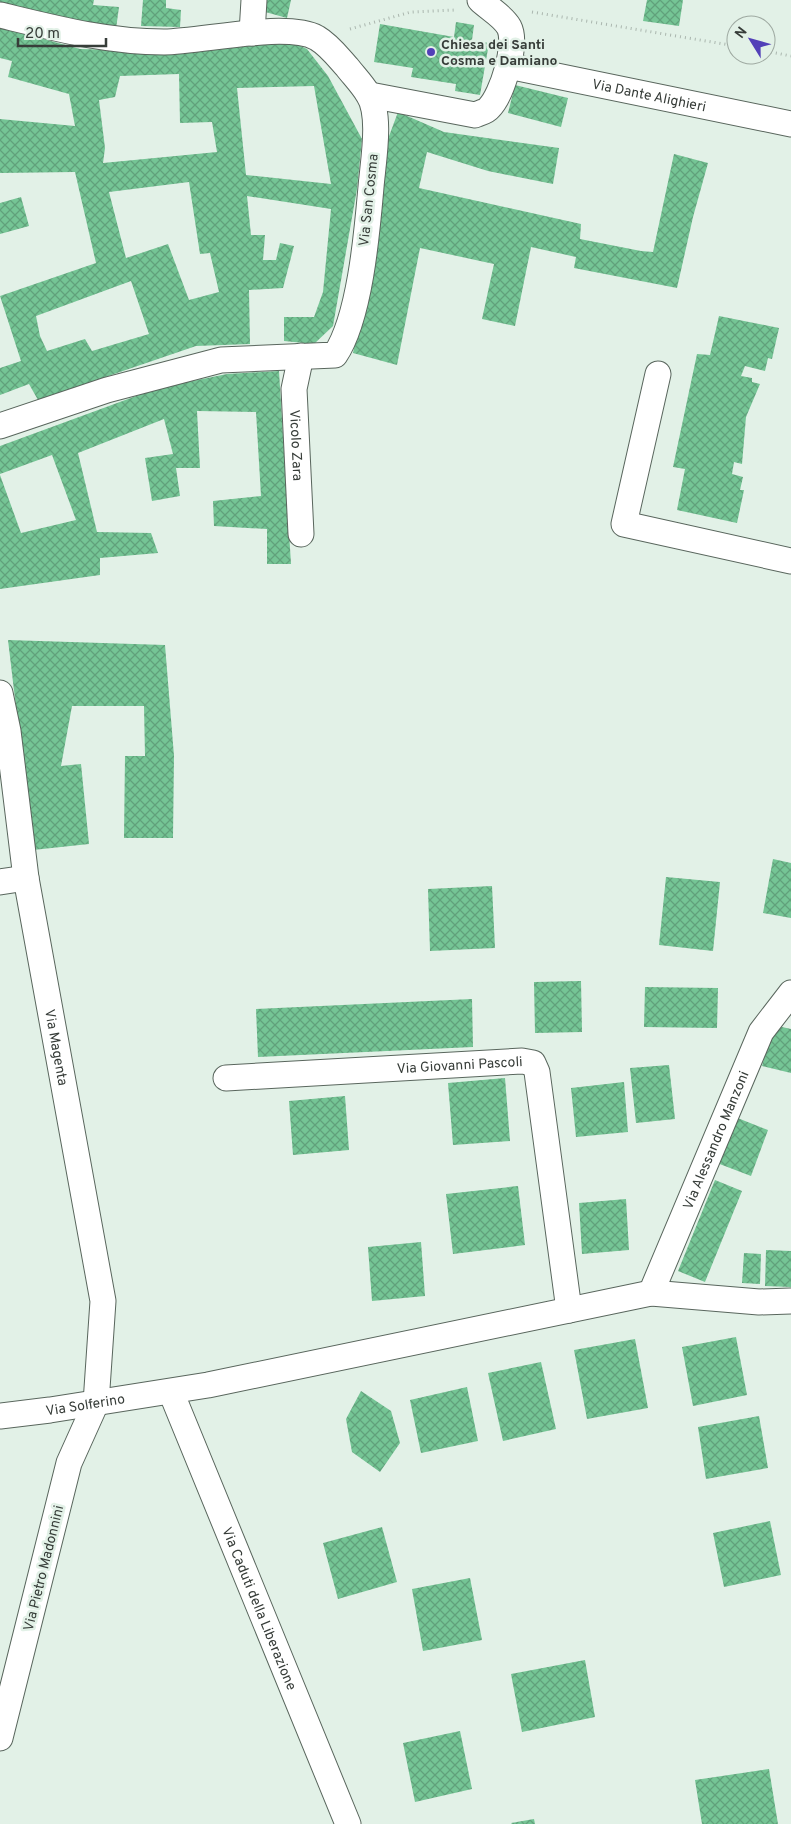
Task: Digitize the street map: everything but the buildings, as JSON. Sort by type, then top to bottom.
[{"type":"street","points":[[252,33],[254,0]]},
{"type":"street","points":[[370,95],[475,114],[488,110],[500,92],[508,66],[511,36],[509,27],[483,3]]},
{"type":"street","points":[[0,15],[80,35],[164,42],[252,33],[301,33],[315,37]]},
{"type":"street","name":"Via San Cosma","points":[[0,426],[107,390],[221,360],[335,355],[345,341],[354,309],[369,209],[376,122],[370,95],[337,56],[315,37]]},
{"type":"street","name":"Via Dante Alighieri","points":[[508,66],[791,124]]},
{"type":"street","name":"Vicolo Zara","points":[[301,356],[294,389],[301,534]]},
{"type":"street","points":[[658,374],[624,524],[791,562]]},
{"type":"street","name":"Via Magenta","points":[[1,701],[26,878],[103,1301],[96,1403]]},
{"type":"street","points":[[0,882],[26,878]]},
{"type":"street","name":"Via Alessandro Manzoni","points":[[651,1293],[761,1032],[791,993]]},
{"type":"street","name":"Via Giovanni Pascoli","points":[[226,1078],[522,1061],[533,1063],[537,1072],[569,1310]]},
{"type":"street","points":[[171,1392],[651,1293],[759,1302],[791,1301]]},
{"type":"street","name":"Via Solferino","points":[[0,1416],[171,1392]]},
{"type":"street","name":"Via Caduti della Liberazione","points":[[171,1392],[348,1824]]},
{"type":"street","name":"Via Pietro Madonnini","points":[[0,1738],[69,1463],[96,1403]]},
{"type":"path","points":[[315,37],[411,12],[483,3],[503,8],[726,44]]},
{"type":"path","points":[[776,53],[791,56]]},
{"type":"place","name":"Chiesa dei Santi Cosma e Damiano","points":[[431,52]]}]
